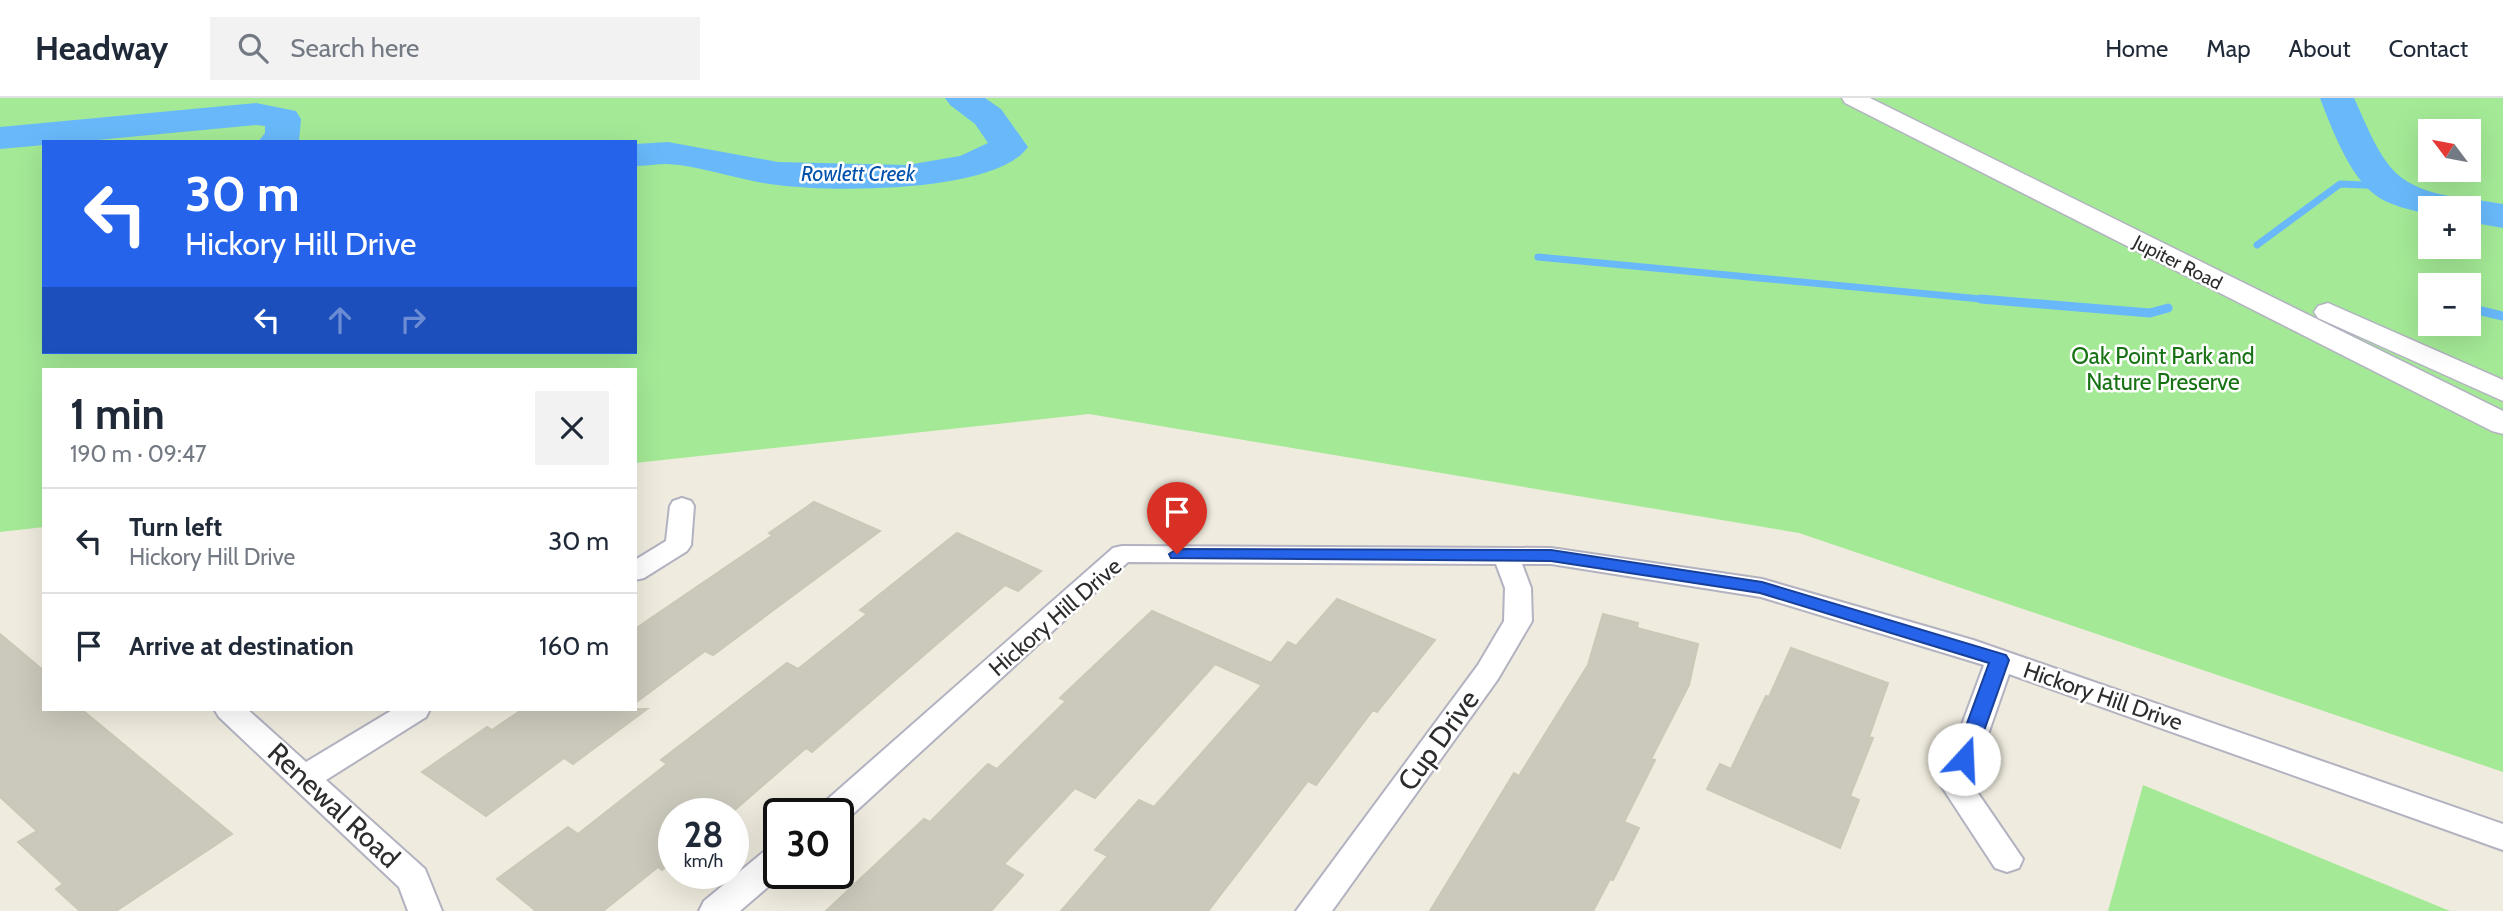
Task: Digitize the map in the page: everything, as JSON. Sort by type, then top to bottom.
[{"type":"main road","name":"Jupiter Road","points":[[1853,98],[2503,424]]},
{"type":"main road","name":"Jupiter Road","points":[[1892,98],[2312,304],[2503,392]]},
{"type":"street","points":[[637,571],[678,545],[682,506]]},
{"type":"street","name":"Hickory Hill Drive","points":[[850,798],[1122,554],[1551,556],[1762,588],[2000,660],[2503,837]]},
{"type":"street","name":"Cup Drive","points":[[1313,911],[1488,672],[1518,621],[1518,588],[1506,556]]},
{"type":"street","points":[[2000,660],[1955,784],[2007,859]]},
{"type":"street","name":"Renewal Road","points":[[231,711],[413,879],[425,911]]},
{"type":"street","points":[[304,778],[413,711]]},
{"type":"street","points":[[716,911],[763,872]]},
{"type":"green space","name":"Oak Point Park and Nature Preserve","points":[[0,98],[2503,98],[2503,772],[1799,533],[1089,414],[637,463],[637,368],[42,368],[42,527],[0,532]]},
{"type":"green space","points":[[2143,785],[2450,911],[2108,911]]},
{"type":"building","points":[[814,502],[880,531],[713,655],[705,651],[637,702],[637,628],[773,535],[769,533]]},
{"type":"building","points":[[957,533],[1041,571],[1018,591],[1005,585],[812,752],[806,748],[748,798],[658,798],[658,867],[603,911],[536,911],[497,879],[568,827],[578,834],[667,764],[661,760],[787,663],[798,669],[867,614],[860,610]]},
{"type":"building","points":[[1337,599],[1435,640],[1377,712],[1373,710],[1316,785],[1308,781],[1208,911],[1061,911],[1108,856],[1095,850],[1139,800],[1154,807],[1262,685],[1215,664],[1095,798],[1075,788],[1004,864],[1023,875],[991,911],[826,911],[849,889],[854,889],[854,885],[924,819],[930,822],[988,764],[997,769],[1066,701],[1060,698],[1152,611],[1271,663],[1288,642],[1296,646]]},
{"type":"building","points":[[1603,614],[1638,623],[1637,628],[1698,644],[1689,685],[1651,759],[1655,760],[1624,822],[1639,828],[1613,880],[1610,879],[1593,911],[1430,911],[1514,773],[1519,776],[1588,665]]},
{"type":"building","points":[[0,634],[42,669],[42,711],[83,711],[232,834],[116,911],[80,911],[56,889],[63,884],[18,842],[37,831],[0,797]]},
{"type":"building","points":[[1791,648],[1888,683],[1869,737],[1873,738],[1850,796],[1859,800],[1840,848],[1707,789],[1720,764],[1731,769]]},
{"type":"building","points":[[647,709],[573,764],[564,758],[486,816],[422,772],[487,727],[492,730],[520,711]]},
{"type":"waterway","name":"Rowlett Creek","points":[[637,155],[668,153],[778,174],[907,177],[970,166],[1009,147],[988,117],[962,98]]},
{"type":"waterway","name":"Rowlett Creek","points":[[2337,98],[2360,146],[2382,181],[2389,187],[2418,199]]},
{"type":"waterway","name":"Rowlett Creek","points":[[0,138],[256,114],[283,119],[283,139],[281,140]]},
{"type":"waterway","points":[[2257,245],[2340,184],[2388,186]]},
{"type":"waterway","name":"Rowlett Creek","points":[[2481,212],[2503,216]]},
{"type":"waterway","points":[[1538,257],[2002,301]]},
{"type":"waterway","points":[[1981,299],[2150,313],[2168,308]]},
{"type":"waterway","points":[[2481,311],[2503,316]]},
{"type":"route","points":[[1177,554],[1551,556],[1762,588],[2000,660],[1964,759]]}]
